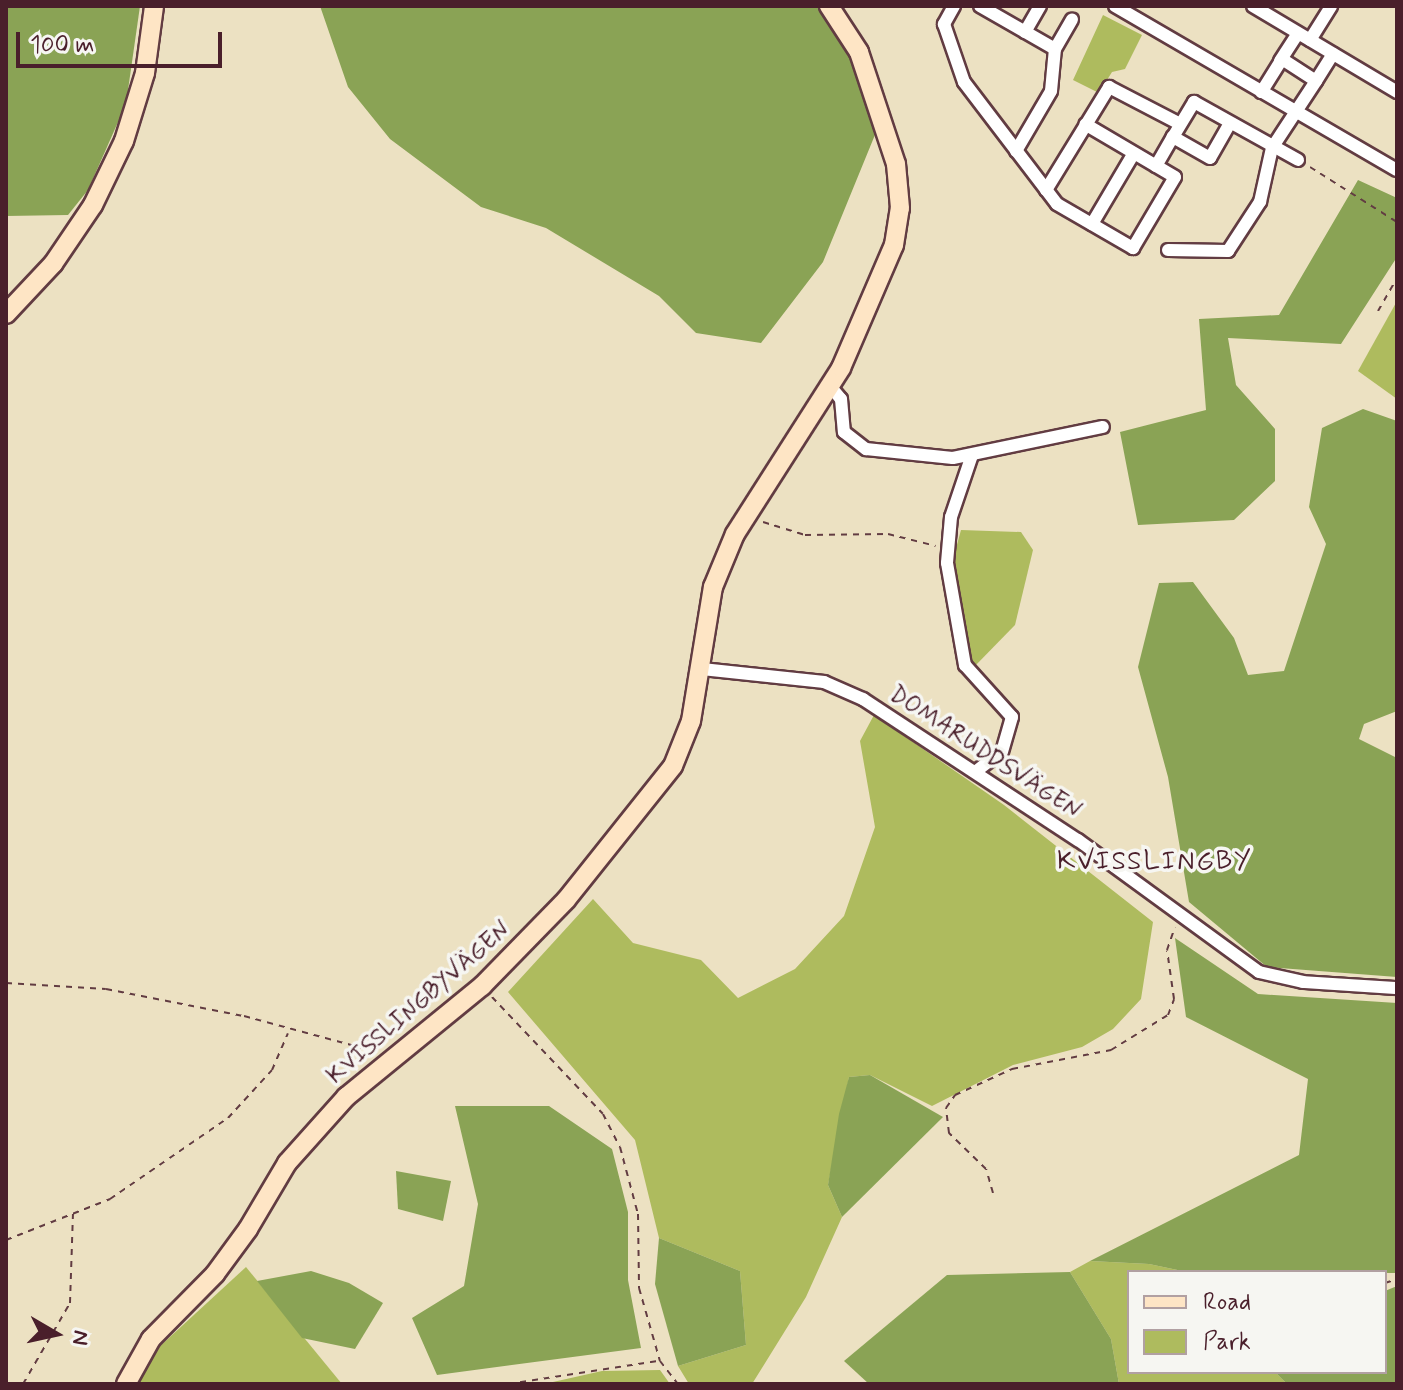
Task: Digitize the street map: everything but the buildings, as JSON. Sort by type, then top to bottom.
[{"type":"street","points":[[6,314],[53,264],[100,193],[124,141],[145,73],[154,6]]},
{"type":"street","name":"KVISSLINGBYVÄGEN","points":[[126,1384],[151,1339],[215,1274],[248,1229],[287,1163],[346,1097],[482,986],[566,900],[647,803],[673,766],[691,721],[702,669],[704,624],[713,587],[748,514],[830,386],[878,288],[894,245],[900,208],[896,164],[859,52],[829,6]]},
{"type":"street","points":[[954,6],[944,24],[964,82],[1046,190],[1092,224],[1133,248],[1175,177],[1085,124]]},
{"type":"street","points":[[980,6],[1055,49]]},
{"type":"street","points":[[1025,32],[1040,6]]},
{"type":"street","points":[[1115,6],[1130,10],[1261,92],[1397,170]]},
{"type":"street","points":[[1253,6],[1397,92]]},
{"type":"street","points":[[1310,40],[1331,6]]},
{"type":"street","points":[[1016,151],[1051,91],[1055,49],[1072,20]]},
{"type":"street","points":[[1261,92],[1298,33]]},
{"type":"street","points":[[1168,250],[1228,251],[1260,202],[1272,148],[1298,114],[1333,54]]},
{"type":"street","points":[[1280,61],[1316,81]]},
{"type":"street","points":[[1046,190],[1103,90],[1115,86],[1180,124]]},
{"type":"street","points":[[1156,166],[1194,102],[1298,160]]},
{"type":"street","points":[[1173,137],[1210,158],[1230,123]]},
{"type":"street","points":[[1092,224],[1134,153]]},
{"type":"street","points":[[830,386],[841,399],[844,432],[866,449],[972,455],[1103,427]]},
{"type":"street","points":[[972,455],[951,517],[948,550],[965,665],[1012,717],[1002,751],[975,772]]},
{"type":"street","name":"DOMARUDDSVÄGEN","points":[[702,669],[824,682],[863,699],[975,772],[1259,972],[1303,982],[1397,988]]},
{"type":"path","points":[[1298,160],[1397,222]]},
{"type":"path","points":[[1378,311],[1397,278]]},
{"type":"path","points":[[748,514],[776,530],[888,534],[948,550]]},
{"type":"path","points":[[993,1193],[986,1169],[949,1133],[946,1108],[955,1095],[1012,1069],[1111,1050],[1168,1015],[1174,999],[1167,950],[1181,917]]},
{"type":"path","points":[[6,983],[106,989],[244,1016],[288,1031],[378,1053],[391,1061]]},
{"type":"path","points":[[482,986],[603,1114],[620,1147],[638,1214],[639,1288],[660,1361],[678,1384]]},
{"type":"path","points":[[6,1240],[110,1199],[228,1118],[272,1070],[288,1031]]},
{"type":"path","points":[[23,1384],[70,1303],[73,1213]]},
{"type":"path","points":[[508,1384],[660,1361]]},
{"type":"green space","points":[[6,6],[140,6],[126,104],[88,190],[68,215],[6,216]]},
{"type":"green space","points":[[320,6],[827,6],[849,39],[879,125],[823,262],[761,343],[696,333],[659,296],[546,228],[481,207],[390,139],[348,87]]},
{"type":"green space","points":[[1103,15],[1142,35],[1125,69],[1112,72],[1099,93],[1073,80]]},
{"type":"green space","points":[[1358,180],[1397,198],[1397,257],[1341,344],[1228,338],[1236,385],[1275,429],[1275,481],[1234,520],[1138,525],[1120,432],[1206,410],[1199,319],[1279,315]]},
{"type":"green space","points":[[1397,301],[1397,399],[1358,371]]},
{"type":"green space","points":[[1363,409],[1397,421],[1397,711],[1364,724],[1359,739],[1397,758],[1397,977],[1267,967],[1189,902],[1168,777],[1138,667],[1159,583],[1193,582],[1234,638],[1248,675],[1284,671],[1326,544],[1309,507],[1322,428]]},
{"type":"green space","points":[[961,530],[1021,532],[1033,550],[1015,625],[974,667],[967,657],[952,563]]},
{"type":"green space","points":[[874,715],[1004,805],[1153,922],[1141,999],[1113,1029],[1082,1047],[1013,1065],[932,1106],[870,1075],[849,1077],[828,1185],[842,1217],[806,1297],[752,1384],[689,1384],[678,1366],[746,1345],[740,1271],[659,1238],[635,1140],[508,992],[593,899],[633,943],[701,960],[738,998],[795,969],[844,916],[875,827],[860,741]]},
{"type":"green space","points":[[1175,938],[1258,994],[1397,1003],[1397,1273],[1387,1273],[1387,1270],[1178,1270],[1149,1264],[1090,1261],[1299,1155],[1308,1079],[1186,1017]]},
{"type":"green space","points":[[870,1075],[943,1117],[842,1217],[828,1185],[839,1114],[849,1077]]},
{"type":"green space","points":[[455,1106],[549,1106],[612,1149],[628,1212],[628,1280],[641,1348],[437,1375],[412,1318],[464,1286],[478,1204]]},
{"type":"green space","points":[[396,1171],[451,1181],[443,1221],[398,1209]]},
{"type":"green space","points":[[659,1238],[740,1271],[746,1345],[678,1366],[655,1284]]},
{"type":"green space","points":[[1090,1261],[1149,1264],[1178,1270],[1127,1270],[1127,1374],[1277,1374],[1287,1384],[1119,1384],[1111,1339],[1070,1272]]},
{"type":"green space","points":[[246,1267],[342,1384],[136,1384],[158,1348]]},
{"type":"green space","points":[[311,1271],[349,1283],[383,1303],[355,1349],[302,1338],[257,1281]]},
{"type":"green space","points":[[1070,1272],[1111,1339],[1119,1384],[869,1384],[844,1361],[947,1275]]},
{"type":"green space","points":[[1397,1286],[1397,1384],[1287,1384],[1277,1374],[1387,1374],[1387,1290]]},
{"type":"green space","points":[[660,1370],[670,1384],[544,1384],[602,1371]]},
{"type":"district","name":"KVISSLINGBY","points":[[1155,863]]}]
